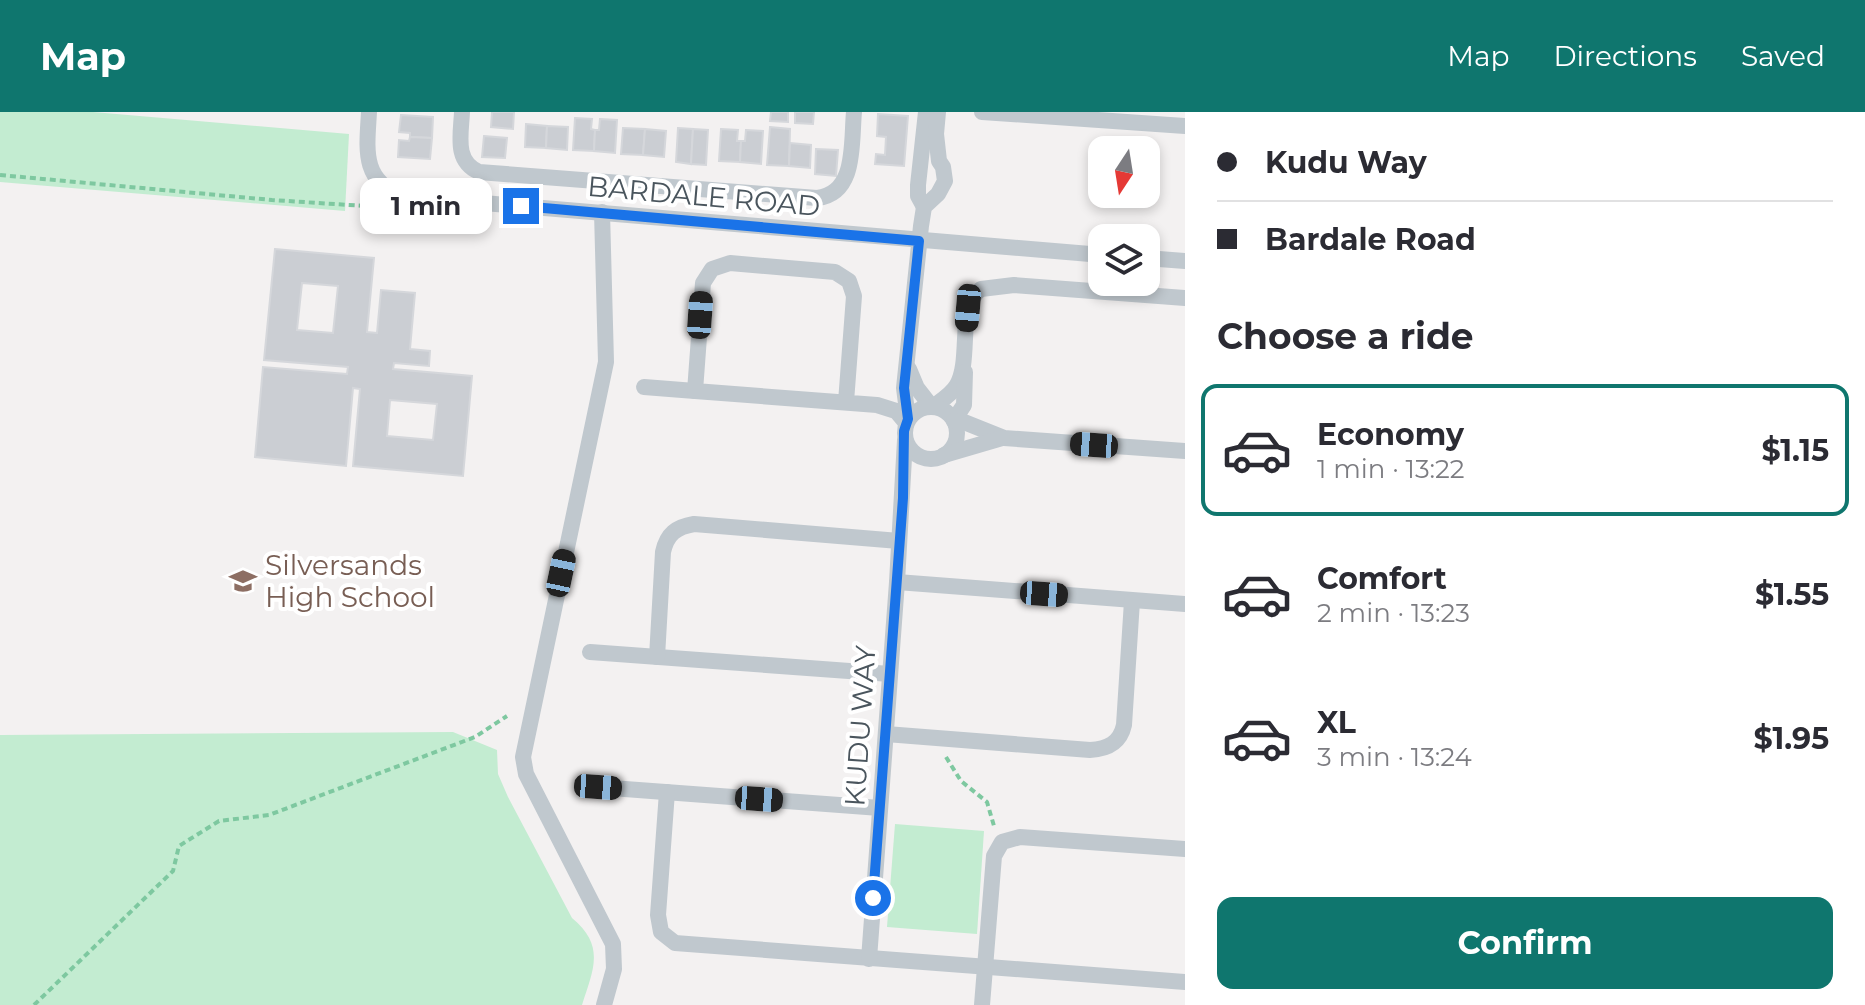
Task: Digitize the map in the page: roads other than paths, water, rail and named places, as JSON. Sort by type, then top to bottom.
[{"type":"street","name":"BARDALE ROAD","points":[[369,112],[367,154],[370,166],[384,187],[401,196],[1088,254]]},
{"type":"street","points":[[462,112],[461,152],[467,165],[487,174],[825,197],[840,189],[846,179],[854,112]]},
{"type":"street","points":[[926,112],[918,196],[924,207],[944,186],[945,174],[939,161],[936,134],[938,112]]},
{"type":"street","points":[[982,112],[1185,126]]},
{"type":"street","points":[[922,167],[927,160],[939,161]]},
{"type":"street","name":"KUDU WAY","points":[[869,959],[903,498],[907,427],[904,388],[924,207]]},
{"type":"street","points":[[602,212],[606,362],[523,757],[526,774],[613,944],[614,969],[604,1005]]},
{"type":"street","points":[[1160,259],[1185,261]]},
{"type":"street","points":[[695,391],[703,283],[712,269],[730,263],[835,272],[849,281],[854,296],[846,402]]},
{"type":"street","points":[[954,420],[964,405],[966,385],[963,367],[969,301],[981,289],[1014,285],[1185,298]]},
{"type":"street","points":[[908,367],[917,388],[933,406],[948,413],[954,420],[957,431],[955,444],[934,458]]},
{"type":"street","points":[[907,427],[920,409],[933,406],[956,386],[963,367]]},
{"type":"street","points":[[644,387],[882,406],[896,411],[907,427],[916,454],[934,458],[1004,438]]},
{"type":"street","points":[[882,406],[898,397],[904,388]]},
{"type":"street","points":[[954,420],[1004,438],[1185,451]]},
{"type":"street","name":"KUDU WAY","points":[[903,498],[913,476],[934,458]]},
{"type":"street","points":[[657,657],[663,552],[667,538],[678,528],[694,524],[899,541]]},
{"type":"street","points":[[897,582],[1185,604]]},
{"type":"street","points":[[886,734],[1090,750],[1114,744],[1124,725],[1132,601]]},
{"type":"street","points":[[590,652],[890,674]]},
{"type":"street","points":[[598,787],[880,808]]},
{"type":"street","points":[[667,792],[659,928],[667,939],[680,945],[1185,982]]},
{"type":"street","points":[[982,1005],[994,856],[1002,842],[1020,837],[1185,849]]},
{"type":"place","name":"Silversands High School","points":[[243,581]]}]
